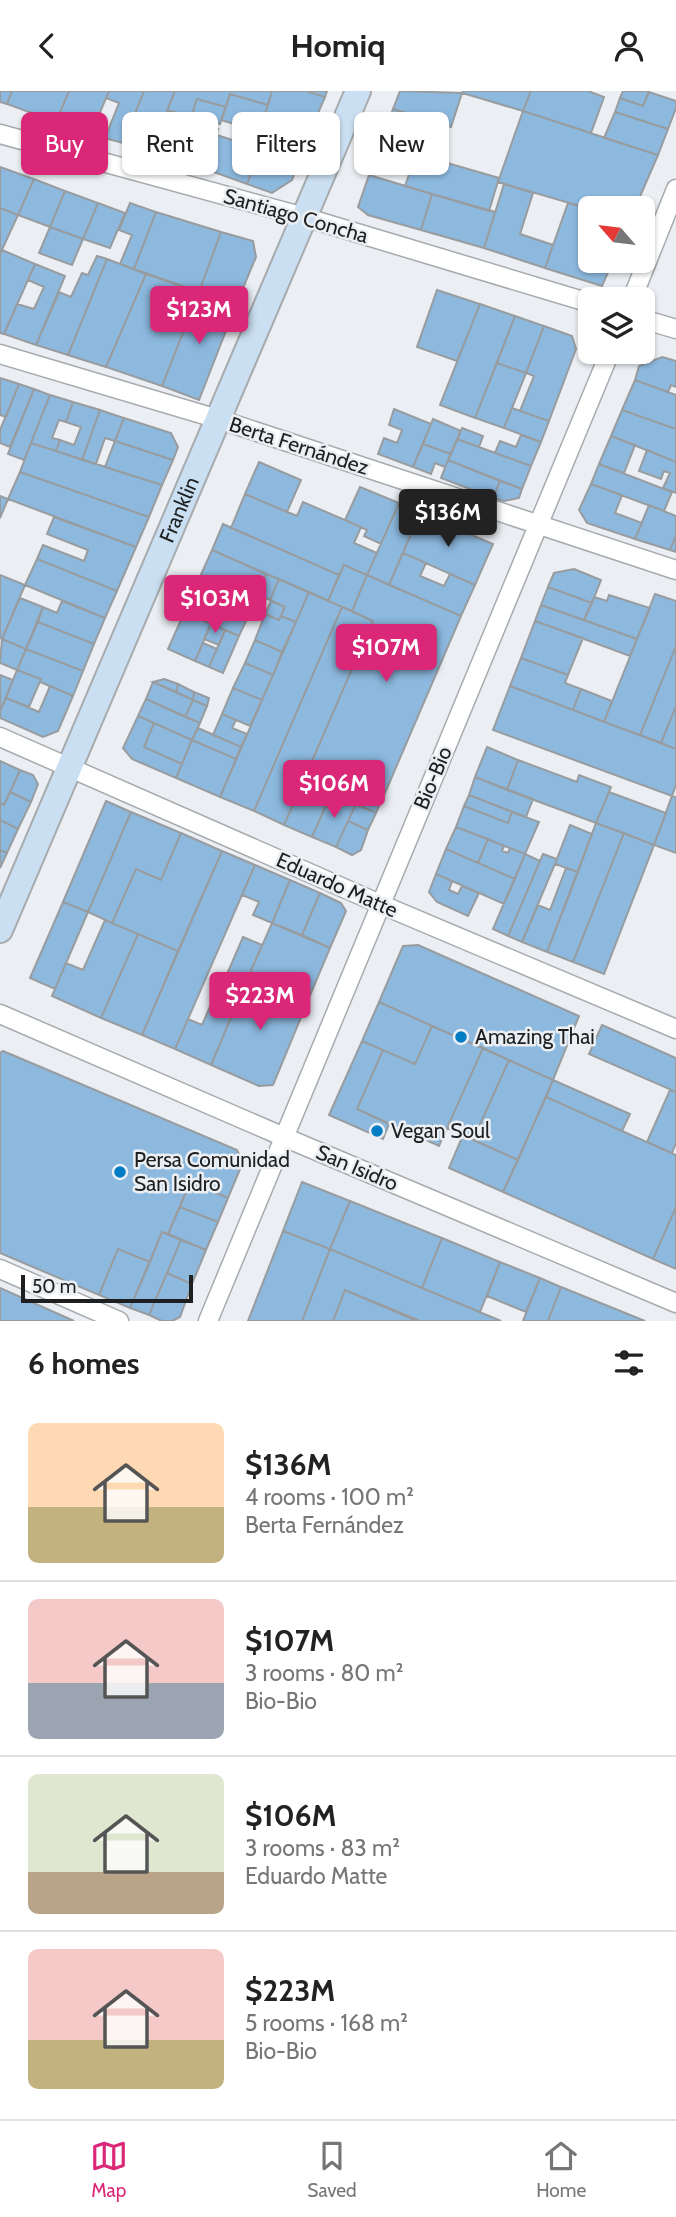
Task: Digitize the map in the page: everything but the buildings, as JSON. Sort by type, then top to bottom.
[{"type":"main road","name":"Franklin","points":[[0,930],[358,91]]},
{"type":"street","name":"Santiago Concha","points":[[0,135],[304,217],[578,299]]},
{"type":"street","points":[[637,287],[676,188]]},
{"type":"street","points":[[655,323],[676,329]]},
{"type":"street","name":"Berta Fernández","points":[[0,353],[218,419],[676,570]]},
{"type":"street","name":"Bio-Bio","points":[[208,1321],[605,364]]},
{"type":"street","name":"Eduardo Matte","points":[[0,737],[380,904],[676,1029]]},
{"type":"street","name":"San Isidro","points":[[0,1014],[676,1303]]},
{"type":"street","points":[[0,1269],[119,1321]]},
{"type":"place","name":"Amazing Thai","points":[[461,1037]]},
{"type":"place","name":"Vegan Soul","points":[[377,1131]]},
{"type":"place","name":"Persa Comunidad San Isidro","points":[[120,1172]]}]
